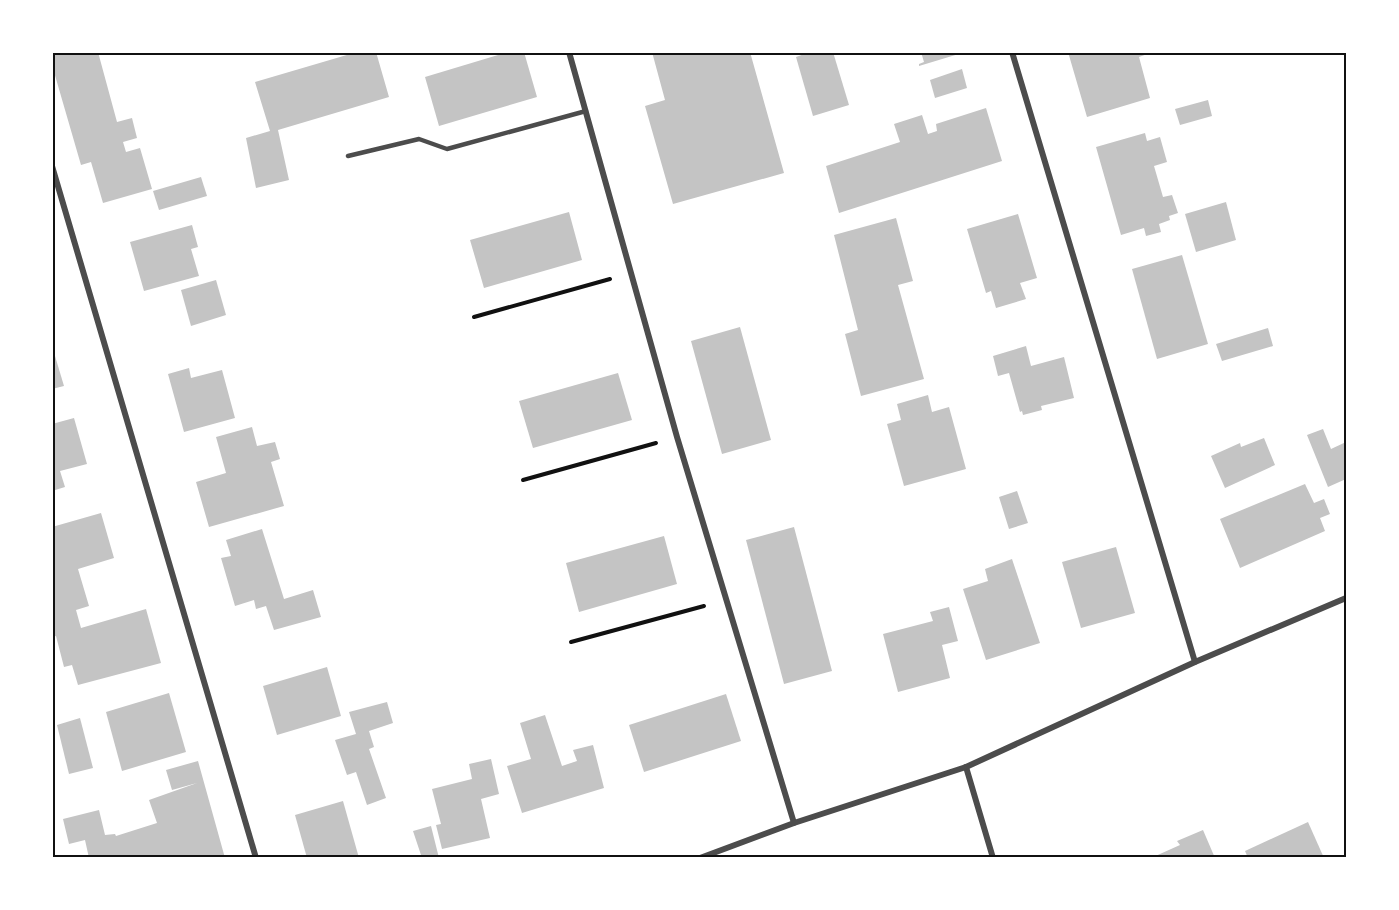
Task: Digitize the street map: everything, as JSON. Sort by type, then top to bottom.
[{"type":"street","points":[[569,52],[677,437],[794,824]]},
{"type":"street","points":[[1012,52],[1196,662]]},
{"type":"street","points":[[52,166],[256,858]]},
{"type":"street","points":[[700,858],[966,767],[1196,662],[1347,598]]},
{"type":"street","points":[[966,767],[993,858]]},
{"type":"lane","points":[[348,156],[420,139],[447,149],[586,111]]},
{"type":"path","points":[[474,317],[631,273]]},
{"type":"path","points":[[523,480],[677,437]]},
{"type":"path","points":[[572,642],[725,600]]},
{"type":"building","points":[[52,52],[98,52],[117,122],[132,118],[137,138],[123,142],[126,152],[140,148],[152,189],[103,203],[91,162],[81,165],[52,65]]},
{"type":"building","points":[[357,52],[376,52],[389,97],[278,130],[289,180],[256,188],[246,138],[270,131],[255,82]]},
{"type":"building","points":[[508,52],[524,52],[537,97],[439,126],[425,77]]},
{"type":"building","points":[[652,52],[750,52],[784,173],[673,204],[645,106],[665,100]]},
{"type":"building","points":[[810,52],[833,52],[849,105],[813,116],[796,57]]},
{"type":"building","points":[[921,52],[962,53],[919,66],[924,62]]},
{"type":"building","points":[[1068,52],[1153,52],[1139,57],[1150,98],[1087,117]]},
{"type":"building","points":[[962,69],[967,88],[935,98],[930,80]]},
{"type":"building","points":[[1208,100],[1212,116],[1180,125],[1175,109]]},
{"type":"building","points":[[986,108],[1002,161],[839,213],[826,166],[900,142],[894,124],[922,115],[928,134],[937,131],[936,124]]},
{"type":"building","points":[[1145,133],[1147,141],[1160,137],[1167,162],[1154,166],[1163,197],[1172,195],[1178,213],[1169,216],[1170,220],[1159,224],[1161,232],[1146,236],[1144,228],[1121,235],[1096,147]]},
{"type":"building","points":[[201,177],[207,196],[159,210],[153,191]]},
{"type":"building","points":[[1226,202],[1236,240],[1196,252],[1185,214]]},
{"type":"building","points":[[569,212],[582,260],[484,288],[470,240]]},
{"type":"building","points":[[1018,214],[1037,278],[1020,283],[1026,299],[996,308],[991,291],[986,293],[967,229]]},
{"type":"building","points":[[896,218],[913,281],[898,285],[924,379],[861,396],[845,334],[858,330],[834,235]]},
{"type":"building","points":[[192,225],[198,247],[191,249],[199,276],[144,291],[130,242]]},
{"type":"building","points":[[1182,255],[1208,344],[1157,359],[1132,269]]},
{"type":"building","points":[[216,280],[226,315],[191,326],[181,290]]},
{"type":"building","points":[[740,327],[771,440],[722,454],[691,341]]},
{"type":"building","points":[[1268,328],[1273,346],[1222,361],[1216,344]]},
{"type":"building","points":[[52,346],[64,386],[52,389]]},
{"type":"building","points":[[1026,346],[1031,366],[1064,357],[1074,398],[1041,406],[1042,410],[1023,415],[1022,411],[1020,412],[1009,373],[998,376],[993,356]]},
{"type":"building","points":[[189,368],[191,378],[222,370],[235,418],[184,432],[168,374]]},
{"type":"building","points":[[618,373],[632,420],[533,448],[519,401]]},
{"type":"building","points":[[928,395],[932,412],[949,407],[966,469],[904,486],[887,424],[901,420],[897,404]]},
{"type":"building","points":[[74,418],[87,464],[60,471],[65,487],[52,491],[52,424]]},
{"type":"building","points":[[252,427],[257,446],[275,442],[280,459],[271,462],[284,506],[209,527],[196,482],[226,473],[216,437]]},
{"type":"building","points":[[1323,429],[1331,449],[1346,442],[1346,479],[1328,487],[1307,435]]},
{"type":"building","points":[[1264,438],[1275,465],[1225,488],[1211,456],[1240,443],[1241,447]]},
{"type":"building","points":[[1305,484],[1314,503],[1324,499],[1330,514],[1320,518],[1325,531],[1240,568],[1220,519]]},
{"type":"building","points":[[1017,491],[1028,523],[1009,529],[999,497]]},
{"type":"building","points":[[101,513],[114,558],[78,569],[89,606],[76,610],[81,628],[146,609],[161,663],[78,685],[72,665],[64,667],[56,636],[52,637],[52,527]]},
{"type":"building","points":[[794,527],[832,671],[784,684],[746,540]]},
{"type":"building","points":[[262,529],[284,599],[313,590],[321,617],[274,630],[266,606],[256,609],[254,600],[235,606],[221,558],[231,556],[226,540]]},
{"type":"building","points":[[664,536],[677,584],[579,612],[566,563]]},
{"type":"building","points":[[1116,547],[1135,613],[1081,628],[1062,562]]},
{"type":"building","points":[[1012,559],[1040,643],[986,660],[963,589],[988,581],[985,569]]},
{"type":"building","points":[[949,607],[958,641],[942,645],[950,678],[898,692],[883,634],[933,621],[930,612]]},
{"type":"building","points":[[327,667],[341,716],[277,735],[263,686]]},
{"type":"building","points":[[169,693],[186,752],[122,771],[106,712]]},
{"type":"building","points":[[726,694],[741,741],[644,772],[629,725]]},
{"type":"building","points":[[387,702],[393,723],[369,731],[374,747],[369,749],[386,798],[367,805],[356,772],[347,775],[335,740],[356,734],[349,712]]},
{"type":"building","points":[[545,715],[562,766],[577,761],[573,750],[593,745],[604,788],[522,813],[507,766],[531,759],[520,723]]},
{"type":"building","points":[[80,718],[93,768],[69,774],[57,725]]},
{"type":"building","points":[[491,759],[499,794],[481,799],[490,838],[442,849],[436,825],[441,824],[432,789],[472,779],[469,764]]},
{"type":"building","points":[[198,761],[225,858],[89,858],[85,840],[69,844],[63,819],[99,810],[105,835],[115,834],[116,836],[157,823],[149,800],[197,783],[172,790],[166,770]]},
{"type":"building","points":[[343,801],[359,858],[307,858],[295,815]]},
{"type":"building","points":[[1308,822],[1324,858],[1248,858],[1245,851]]},
{"type":"building","points":[[431,826],[439,858],[422,858],[413,831]]},
{"type":"building","points":[[1203,830],[1215,858],[1151,858],[1180,845],[1177,841]]}]
